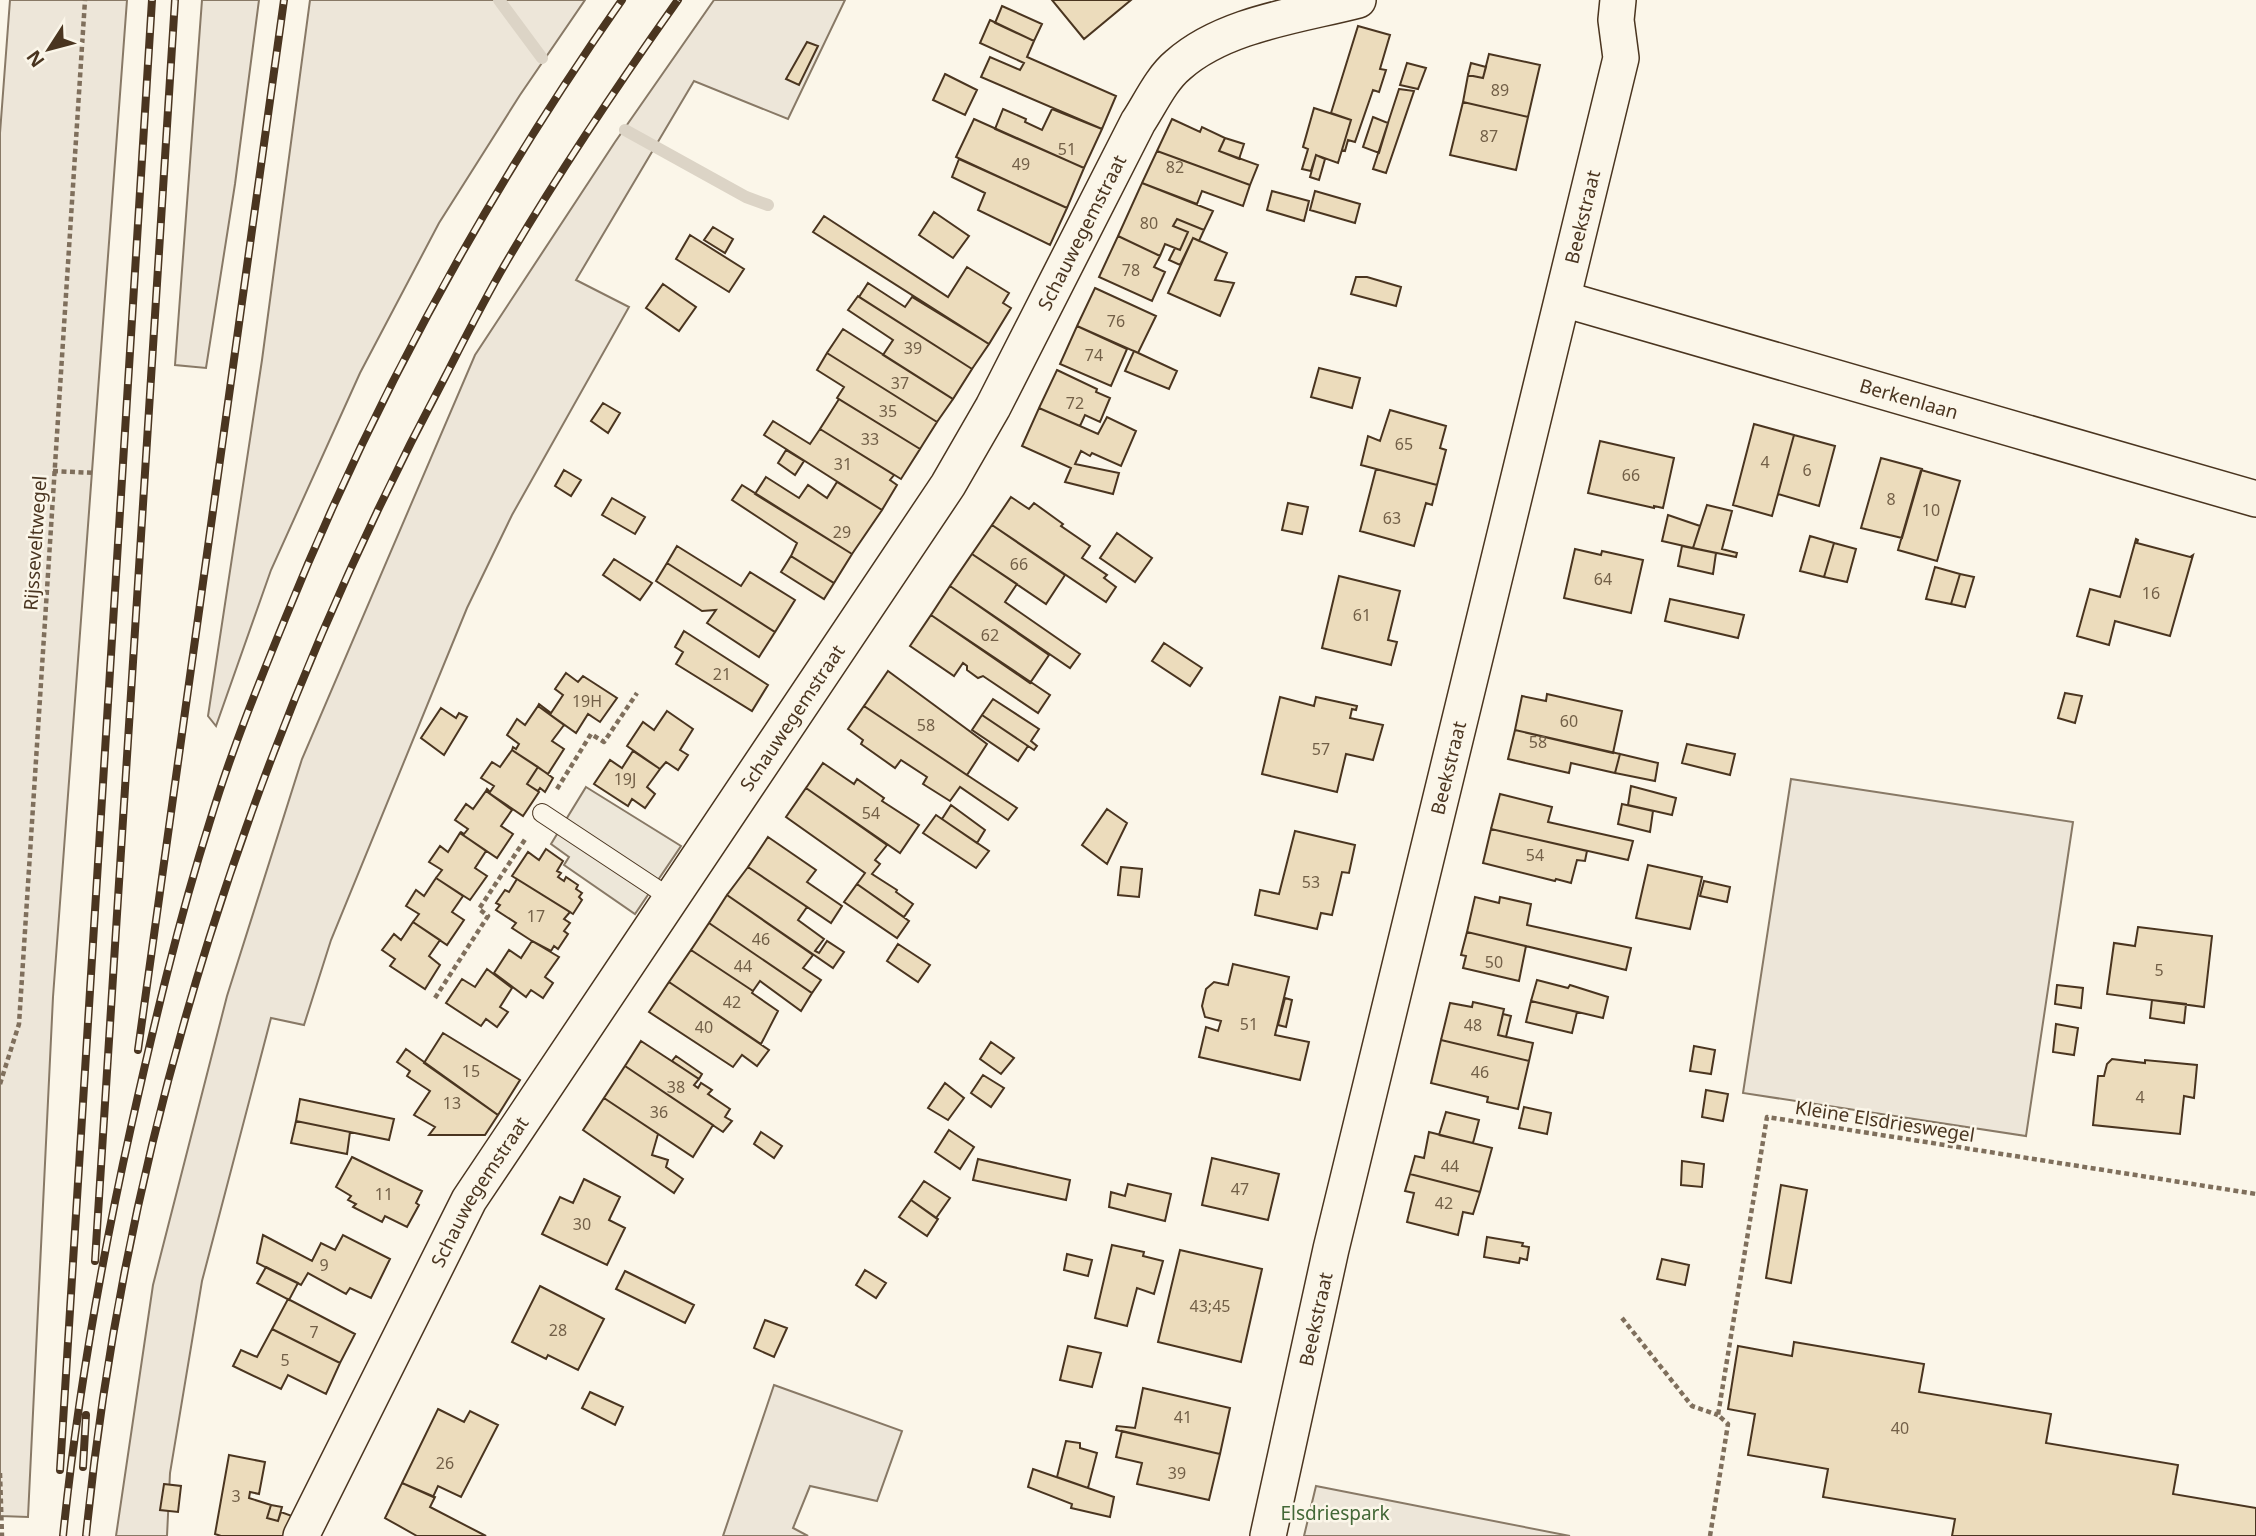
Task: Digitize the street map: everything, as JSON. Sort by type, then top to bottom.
[{"type":"street","name":"Schauwegemstraat","points":[[301,1536],[468,1200],[948,485],[993,407],[1138,122],[1177,65],[1238,30],[1358,0]]},
{"type":"street","name":"Beekstraat","points":[[1268,1536],[1331,1249],[1622,58],[1616,20],[1618,0]]},
{"type":"street","name":"Berkenlaan","points":[[1563,299],[2256,499]]},
{"type":"lane","points":[[542,813],[670,897]]},
{"type":"path","name":"Rijsseveltwegel","points":[[0,1084],[19,1024],[85,0]]},
{"type":"path","points":[[53,471],[95,473]]},
{"type":"path","name":"Kleine Elsdrieswegel","points":[[1710,1536],[1728,1424],[1718,1415],[1767,1117],[2256,1195]]},
{"type":"path","points":[[1622,1318],[1692,1406],[1718,1415]]},
{"type":"path","points":[[0,1473],[2,1536]]},
{"type":"green space","points":[[10,0],[127,0],[53,997],[28,1517],[0,1516],[0,133]]},
{"type":"green space","points":[[202,0],[259,0],[235,184],[206,368],[175,365]]},
{"type":"green space","points":[[310,0],[585,0],[520,95],[439,223],[360,373],[271,570],[216,726],[208,716],[262,360]]},
{"type":"green space","points":[[714,0],[845,0],[788,119],[694,81],[576,280],[629,307],[512,515],[467,608],[331,940],[304,1025],[271,1018],[202,1281],[170,1473],[167,1536],[116,1536],[153,1285],[227,996],[302,759],[475,355],[615,142]]},
{"type":"green space","points":[[1791,779],[2073,822],[2026,1136],[1743,1093]]},
{"type":"green space","points":[[774,1385],[902,1431],[877,1501],[810,1486],[793,1528],[808,1536],[723,1536]]},
{"type":"green space","name":"Elsdriespark","points":[[1316,1486],[1570,1536],[1304,1536]]},
{"type":"shaded area","points":[[586,787],[681,846],[635,914],[564,865],[569,857],[551,844]]},
{"type":"building","points":[[1052,0],[1131,0],[1084,39]]},
{"type":"building","points":[[1002,6],[1042,24],[1034,41],[995,23]]},
{"type":"building","points":[[990,20],[1034,41],[1027,57],[1116,96],[1102,129],[981,77],[990,57],[1020,70],[1024,63],[980,43]]},
{"type":"building","points":[[1358,26],[1390,35],[1380,69],[1386,70],[1379,92],[1373,90],[1355,142],[1348,140],[1345,151],[1342,150],[1351,120],[1331,113]]},
{"type":"building","points":[[807,42],[818,46],[799,85],[786,79]]},
{"type":"building","points":[[1489,54],[1540,65],[1528,117],[1463,102],[1468,75],[1483,78]]},
{"type":"building","points":[[1407,63],[1426,68],[1418,89],[1400,85]]},
{"type":"building","points":[[1471,63],[1486,67],[1483,78],[1468,75]]},
{"type":"building","points":[[945,74],[977,90],[965,115],[933,100]]},
{"type":"building","points":[[1399,89],[1414,91],[1386,173],[1373,169]]},
{"type":"building","points":[[1463,102],[1528,117],[1516,170],[1450,155]]},
{"type":"building","points":[[1314,108],[1351,120],[1338,163],[1316,155],[1311,171],[1302,169],[1308,149],[1303,147]]},
{"type":"building","points":[[1003,109],[1042,130],[1052,109],[1102,129],[1084,168],[995,129]]},
{"type":"building","points":[[1373,117],[1388,123],[1379,153],[1363,147]]},
{"type":"building","points":[[974,119],[1084,168],[1067,208],[956,157]]},
{"type":"building","points":[[1172,119],[1200,132],[1202,127],[1225,138],[1219,151],[1258,165],[1250,185],[1157,151]]},
{"type":"building","points":[[1225,138],[1244,144],[1239,159],[1219,151]]},
{"type":"building","points":[[1157,151],[1250,185],[1243,206],[1202,191],[1197,204],[1142,183]]},
{"type":"building","points":[[1316,155],[1325,159],[1319,180],[1310,177]]},
{"type":"building","points":[[959,159],[1067,208],[1050,245],[978,210],[985,193],[952,177]]},
{"type":"building","points":[[1142,183],[1213,211],[1204,230],[1177,219],[1173,226],[1188,232],[1180,250],[1165,244],[1160,256],[1118,236]]},
{"type":"building","points":[[1272,191],[1309,201],[1304,221],[1267,210]]},
{"type":"building","points":[[1315,191],[1360,204],[1355,223],[1310,210]]},
{"type":"building","points":[[934,212],[969,236],[953,258],[919,235]]},
{"type":"building","points":[[824,216],[948,297],[967,267],[1009,293],[1003,303],[1011,308],[989,344],[813,232]]},
{"type":"building","points":[[1177,219],[1204,230],[1199,241],[1193,238],[1180,265],[1169,260],[1175,248],[1180,250],[1188,232],[1173,226]]},
{"type":"building","points":[[713,227],[733,239],[725,253],[704,240]]},
{"type":"building","points":[[690,235],[744,269],[729,292],[676,259]]},
{"type":"building","points":[[1118,236],[1160,256],[1154,267],[1165,272],[1152,301],[1099,277]]},
{"type":"building","points":[[1193,238],[1227,253],[1215,280],[1234,283],[1220,316],[1168,293]]},
{"type":"building","points":[[1356,277],[1367,277],[1401,287],[1396,306],[1351,294]]},
{"type":"building","points":[[868,283],[905,307],[912,297],[989,344],[972,369],[859,297]]},
{"type":"building","points":[[663,284],[696,307],[679,331],[646,308]]},
{"type":"building","points":[[1095,288],[1156,316],[1138,353],[1077,326]]},
{"type":"building","points":[[858,296],[972,369],[953,399],[883,355],[893,340],[848,310]]},
{"type":"building","points":[[1077,326],[1127,349],[1111,386],[1060,364]]},
{"type":"building","points":[[843,329],[953,399],[937,422],[827,353]]},
{"type":"building","points":[[1134,351],[1177,371],[1169,389],[1125,371]]},
{"type":"building","points":[[827,353],[937,422],[920,449],[837,398],[844,387],[817,370]]},
{"type":"building","points":[[1319,368],[1360,378],[1352,408],[1311,397]]},
{"type":"building","points":[[1057,370],[1110,398],[1100,422],[1085,415],[1080,426],[1039,408]]},
{"type":"building","points":[[839,399],[920,449],[901,479],[820,429]]},
{"type":"building","points":[[603,403],[620,413],[608,433],[591,421]]},
{"type":"building","points":[[1039,408],[1098,434],[1107,417],[1136,431],[1121,466],[1081,451],[1075,464],[1119,473],[1113,494],[1065,482],[1071,468],[1022,446]]},
{"type":"building","points":[[1390,410],[1446,426],[1440,448],[1446,450],[1437,485],[1361,465],[1368,436],[1380,441]]},
{"type":"building","points":[[773,421],[810,444],[820,429],[894,475],[890,480],[897,485],[882,510],[764,435]]},
{"type":"building","points":[[1754,424],[1794,435],[1772,516],[1733,505]]},
{"type":"building","points":[[1794,435],[1835,446],[1819,506],[1778,494]]},
{"type":"building","points":[[1600,441],[1674,458],[1663,508],[1588,493]]},
{"type":"building","points":[[786,450],[804,461],[795,475],[778,463]]},
{"type":"building","points":[[1881,458],[1922,469],[1902,538],[1861,528]]},
{"type":"building","points":[[1376,469],[1437,485],[1432,505],[1426,503],[1414,546],[1360,531]]},
{"type":"building","points":[[564,470],[581,480],[571,496],[555,486]]},
{"type":"building","points":[[1921,470],[1960,481],[1937,561],[1898,550]]},
{"type":"building","points":[[766,477],[799,498],[808,485],[827,498],[837,482],[882,510],[852,554],[755,494]]},
{"type":"building","points":[[742,485],[852,554],[834,583],[791,556],[797,543],[732,500]]},
{"type":"building","points":[[1011,497],[1029,509],[1034,503],[1090,546],[1082,558],[1107,575],[1104,578],[1116,587],[1106,602],[992,525]]},
{"type":"building","points":[[612,498],[645,517],[635,534],[602,515]]},
{"type":"building","points":[[1288,503],[1308,507],[1302,534],[1282,530]]},
{"type":"building","points":[[1707,505],[1732,511],[1722,549],[1737,553],[1736,557],[1693,548]]},
{"type":"building","points":[[1668,515],[1700,526],[1693,548],[1662,541]]},
{"type":"building","points":[[992,525],[1065,575],[1046,604],[972,554]]},
{"type":"building","points":[[1117,533],[1152,558],[1135,582],[1100,558]]},
{"type":"building","points":[[1810,536],[1834,543],[1824,577],[1800,571]]},
{"type":"building","points":[[2136,539],[2137,543],[2190,557],[2193,555],[2170,636],[2115,621],[2109,645],[2077,636],[2090,589],[2120,597]]},
{"type":"building","points":[[1834,543],[1856,549],[1847,582],[1824,577]]},
{"type":"building","points":[[677,546],[741,586],[750,572],[795,600],[775,632],[667,563]]},
{"type":"building","points":[[1682,546],[1716,553],[1713,574],[1678,566]]},
{"type":"building","points":[[1575,549],[1601,555],[1602,551],[1643,560],[1631,613],[1564,598]]},
{"type":"building","points":[[972,554],[1017,584],[1005,602],[1080,654],[1070,668],[950,586]]},
{"type":"building","points":[[791,556],[834,583],[824,599],[781,572]]},
{"type":"building","points":[[614,559],[652,583],[640,600],[603,575]]},
{"type":"building","points":[[667,563],[775,632],[759,657],[707,623],[716,610],[702,611],[656,581]]},
{"type":"building","points":[[1935,567],[1960,574],[1951,604],[1926,599]]},
{"type":"building","points":[[1960,574],[1974,577],[1965,607],[1951,604]]},
{"type":"building","points":[[1339,576],[1400,591],[1388,640],[1397,642],[1391,665],[1322,648]]},
{"type":"building","points":[[950,586],[1049,655],[1030,683],[931,615]]},
{"type":"building","points":[[1670,599],[1744,615],[1738,638],[1665,621]]},
{"type":"building","points":[[931,615],[1050,695],[1038,713],[983,676],[978,678],[967,670],[963,663],[954,676],[910,646]]},
{"type":"building","points":[[684,631],[768,685],[752,711],[676,664],[683,652],[675,647]]},
{"type":"building","points":[[1164,643],[1202,668],[1190,686],[1152,661]]},
{"type":"building","points":[[888,671],[987,744],[967,775],[864,706]]},
{"type":"building","points":[[566,673],[578,682],[583,676],[617,698],[600,722],[588,714],[576,733],[538,706],[539,704],[551,713],[563,695],[555,689]]},
{"type":"building","points":[[2065,693],[2082,696],[2075,723],[2058,718]]},
{"type":"building","points":[[1547,694],[1622,711],[1613,753],[1515,730],[1522,696],[1546,701]]},
{"type":"building","points":[[1280,697],[1314,706],[1316,697],[1357,706],[1356,710],[1352,709],[1350,718],[1383,725],[1373,760],[1346,754],[1337,792],[1262,774]]},
{"type":"building","points":[[993,699],[1039,729],[1031,741],[1037,746],[1034,750],[982,715]]},
{"type":"building","points":[[538,706],[564,725],[552,741],[564,749],[548,774],[512,750],[519,744],[507,735],[517,719],[525,725]]},
{"type":"building","points":[[864,706],[1017,808],[1008,820],[960,787],[950,801],[923,784],[927,777],[901,760],[895,768],[861,744],[863,740],[848,729]]},
{"type":"building","points":[[441,708],[456,718],[459,713],[467,717],[444,755],[421,738]]},
{"type":"building","points":[[667,711],[693,729],[680,750],[688,755],[678,770],[666,762],[660,769],[627,746],[643,722],[654,730]]},
{"type":"building","points":[[982,715],[1028,746],[1018,761],[972,730]]},
{"type":"building","points":[[1515,730],[1620,754],[1615,773],[1571,763],[1569,773],[1508,759]]},
{"type":"building","points":[[1687,744],[1735,754],[1730,775],[1682,763]]},
{"type":"building","points":[[512,750],[538,767],[527,784],[539,792],[523,816],[486,791],[487,789],[490,792],[494,786],[481,778],[492,762],[500,767]]},
{"type":"building","points":[[633,751],[660,769],[647,787],[655,794],[645,808],[632,799],[628,806],[594,784],[610,760],[622,768]]},
{"type":"building","points":[[1620,754],[1658,763],[1655,781],[1615,773]]},
{"type":"building","points":[[823,763],[854,784],[857,779],[884,798],[882,801],[919,825],[900,853],[806,788]]},
{"type":"building","points":[[538,767],[553,778],[545,792],[527,784]]},
{"type":"building","points":[[1631,786],[1676,798],[1672,815],[1628,805]]},
{"type":"building","points":[[806,788],[887,845],[875,860],[880,864],[872,874],[913,904],[904,917],[857,884],[865,873],[786,817]]},
{"type":"building","points":[[486,791],[512,810],[501,826],[513,834],[497,858],[460,833],[464,834],[468,829],[455,820],[466,804],[473,809]]},
{"type":"building","points":[[1500,794],[1552,807],[1548,822],[1633,841],[1628,860],[1491,829]]},
{"type":"building","points":[[1622,804],[1653,811],[1650,832],[1618,824]]},
{"type":"building","points":[[951,805],[985,830],[977,843],[942,819]]},
{"type":"building","points":[[1107,809],[1127,823],[1107,864],[1082,845]]},
{"type":"building","points":[[936,815],[989,851],[976,868],[923,833]]},
{"type":"building","points":[[1491,829],[1587,851],[1585,861],[1577,860],[1571,883],[1483,863]]},
{"type":"building","points":[[1295,831],[1355,845],[1349,873],[1342,872],[1332,915],[1321,913],[1317,929],[1255,915],[1260,890],[1279,894]]},
{"type":"building","points":[[460,833],[486,851],[475,868],[487,876],[470,900],[436,878],[442,870],[429,862],[440,846],[448,852]]},
{"type":"building","points":[[768,837],[816,870],[807,882],[842,906],[831,923],[748,867]]},
{"type":"building","points":[[546,849],[563,861],[557,871],[561,873],[558,877],[564,881],[566,877],[578,885],[576,889],[582,893],[579,897],[582,900],[573,914],[512,876],[528,852],[539,860]]},
{"type":"building","points":[[1648,865],[1702,877],[1690,929],[1636,918]]},
{"type":"building","points":[[748,867],[807,907],[798,920],[824,939],[815,951],[819,953],[827,941],[844,952],[833,968],[727,895]]},
{"type":"building","points":[[1121,867],[1142,869],[1139,897],[1118,895]]},
{"type":"building","points":[[436,878],[463,896],[452,912],[464,920],[447,945],[413,922],[419,914],[406,906],[416,890],[424,896]]},
{"type":"building","points":[[517,879],[570,912],[564,919],[570,923],[564,931],[568,934],[558,949],[554,946],[551,951],[532,941],[512,928],[516,923],[496,910],[500,905],[496,903],[505,890],[509,892]]},
{"type":"building","points":[[1704,881],[1730,887],[1727,902],[1700,896]]},
{"type":"building","points":[[857,884],[909,921],[897,938],[844,902]]},
{"type":"building","points":[[727,895],[813,955],[803,968],[821,980],[812,993],[709,923]]},
{"type":"building","points":[[1475,897],[1499,903],[1500,897],[1531,904],[1527,925],[1631,948],[1626,970],[1467,932]]},
{"type":"building","points":[[413,922],[440,940],[429,956],[440,965],[425,989],[390,966],[395,959],[382,950],[394,934],[401,940]]},
{"type":"building","points":[[709,923],[812,993],[801,1011],[760,981],[753,991],[691,950]]},
{"type":"building","points":[[2138,927],[2212,936],[2204,1007],[2107,994],[2114,943],[2135,946]]},
{"type":"building","points":[[1467,932],[1526,946],[1519,981],[1463,968],[1466,956],[1461,955]]},
{"type":"building","points":[[532,941],[559,957],[545,977],[553,983],[543,998],[531,990],[526,997],[494,973],[509,950],[521,958]]},
{"type":"building","points":[[898,944],[930,965],[918,982],[887,961]]},
{"type":"building","points":[[691,950],[778,1011],[761,1044],[669,982]]},
{"type":"building","points":[[1233,964],[1289,977],[1275,1035],[1309,1042],[1300,1080],[1199,1057],[1206,1027],[1218,1031],[1221,1021],[1205,1017],[1202,1006],[1206,989],[1214,982],[1228,985]]},
{"type":"building","points":[[487,969],[512,988],[500,1007],[508,1012],[497,1027],[486,1019],[481,1026],[446,1003],[462,979],[475,987]]},
{"type":"building","points":[[1537,980],[1568,988],[1570,985],[1608,997],[1603,1018],[1531,1001]]},
{"type":"building","points":[[669,982],[769,1050],[757,1066],[742,1055],[733,1067],[649,1012]]},
{"type":"building","points":[[2057,985],[2083,988],[2081,1008],[2055,1004]]},
{"type":"building","points":[[1285,998],[1292,1000],[1286,1027],[1278,1025]]},
{"type":"building","points":[[2152,1000],[2186,1004],[2184,1023],[2150,1018]]},
{"type":"building","points":[[1531,1001],[1577,1012],[1572,1033],[1526,1022]]},
{"type":"building","points":[[1473,1002],[1504,1009],[1498,1035],[1533,1043],[1529,1061],[1441,1040],[1450,1003],[1472,1007]]},
{"type":"building","points":[[1503,1014],[1511,1016],[1506,1037],[1498,1035]]},
{"type":"building","points":[[2056,1024],[2078,1028],[2074,1055],[2053,1052]]},
{"type":"building","points":[[443,1033],[520,1080],[498,1115],[424,1063]]},
{"type":"building","points":[[1441,1040],[1529,1061],[1518,1109],[1487,1102],[1488,1097],[1431,1083]]},
{"type":"building","points":[[641,1041],[699,1079],[694,1085],[698,1088],[701,1083],[712,1090],[708,1094],[730,1109],[725,1117],[732,1121],[723,1132],[625,1066]]},
{"type":"building","points":[[991,1042],[1014,1058],[1001,1074],[980,1059]]},
{"type":"building","points":[[1694,1046],[1715,1050],[1711,1074],[1690,1071]]},
{"type":"building","points":[[406,1049],[498,1115],[485,1135],[429,1135],[435,1127],[414,1115],[430,1091],[407,1076],[410,1071],[397,1062]]},
{"type":"building","points":[[676,1056],[702,1074],[699,1079],[672,1061]]},
{"type":"building","points":[[2112,1059],[2197,1065],[2194,1098],[2184,1096],[2180,1134],[2093,1125],[2098,1076],[2104,1076],[2107,1064]]},
{"type":"building","points":[[625,1066],[713,1125],[693,1157],[604,1098]]},
{"type":"building","points":[[983,1075],[1004,1088],[991,1107],[971,1093]]},
{"type":"building","points":[[945,1083],[964,1098],[948,1120],[928,1108]]},
{"type":"building","points":[[1706,1090],[1728,1094],[1723,1121],[1702,1117]]},
{"type":"building","points":[[604,1098],[658,1134],[652,1155],[668,1160],[666,1167],[683,1179],[674,1193],[583,1130]]},
{"type":"building","points":[[300,1099],[394,1119],[389,1140],[296,1121]]},
{"type":"building","points":[[1524,1107],[1551,1113],[1547,1134],[1519,1128]]},
{"type":"building","points":[[1446,1112],[1479,1120],[1473,1143],[1439,1135]]},
{"type":"building","points":[[296,1121],[350,1132],[347,1154],[291,1143]]},
{"type":"building","points":[[949,1130],[974,1147],[960,1169],[935,1152]]},
{"type":"building","points":[[761,1132],[782,1146],[774,1158],[754,1144]]},
{"type":"building","points":[[1429,1132],[1492,1148],[1480,1192],[1410,1174],[1415,1156],[1424,1158]]},
{"type":"building","points":[[352,1157],[422,1191],[416,1203],[419,1205],[407,1227],[385,1216],[382,1222],[353,1207],[356,1204],[348,1200],[351,1196],[336,1187]]},
{"type":"building","points":[[1212,1158],[1279,1174],[1268,1220],[1202,1205]]},
{"type":"building","points":[[978,1159],[1070,1180],[1066,1200],[973,1180]]},
{"type":"building","points":[[1682,1161],[1704,1164],[1702,1187],[1681,1185]]},
{"type":"building","points":[[1410,1174],[1480,1192],[1473,1214],[1463,1212],[1458,1235],[1407,1222],[1414,1193],[1405,1191]]},
{"type":"building","points":[[584,1179],[620,1197],[609,1220],[625,1228],[607,1265],[542,1234],[560,1197],[573,1203]]},
{"type":"building","points":[[924,1181],[950,1198],[936,1218],[911,1200]]},
{"type":"building","points":[[1128,1184],[1171,1194],[1165,1221],[1109,1207],[1111,1192],[1125,1196]]},
{"type":"building","points":[[1781,1185],[1807,1190],[1791,1283],[1766,1278]]},
{"type":"building","points":[[911,1200],[938,1219],[927,1236],[899,1217]]},
{"type":"building","points":[[263,1235],[312,1261],[321,1243],[335,1250],[343,1235],[390,1259],[371,1298],[350,1288],[346,1294],[308,1273],[301,1285],[257,1263]]},
{"type":"building","points":[[1487,1237],[1523,1243],[1522,1246],[1529,1247],[1527,1260],[1520,1258],[1519,1263],[1484,1257]]},
{"type":"building","points":[[1112,1245],[1144,1252],[1143,1256],[1163,1261],[1154,1294],[1137,1288],[1127,1326],[1095,1318]]},
{"type":"building","points":[[1180,1250],[1262,1269],[1241,1362],[1158,1342]]},
{"type":"building","points":[[1067,1254],[1092,1260],[1088,1276],[1064,1270]]},
{"type":"building","points":[[1662,1259],[1689,1265],[1685,1285],[1657,1279]]},
{"type":"building","points":[[266,1267],[298,1283],[289,1300],[257,1283]]},
{"type":"building","points":[[865,1270],[886,1283],[876,1298],[856,1285]]},
{"type":"building","points":[[625,1271],[694,1305],[685,1323],[616,1289]]},
{"type":"building","points":[[540,1286],[604,1319],[578,1370],[548,1355],[546,1359],[512,1342]]},
{"type":"building","points":[[288,1299],[355,1334],[340,1363],[272,1329]]},
{"type":"building","points":[[765,1320],[787,1328],[774,1357],[754,1348]]},
{"type":"building","points":[[272,1329],[340,1363],[326,1394],[288,1375],[281,1389],[233,1366],[241,1350],[257,1357]]},
{"type":"building","points":[[1794,1342],[1924,1364],[1919,1392],[2051,1414],[2046,1443],[2178,1465],[2173,1494],[2256,1508],[2256,1536],[1952,1536],[1955,1519],[1823,1497],[1828,1469],[1748,1455],[1755,1414],[1728,1409],[1738,1346],[1792,1356]]},
{"type":"building","points":[[1068,1346],[1101,1353],[1092,1387],[1060,1380]]},
{"type":"building","points":[[1143,1388],[1230,1408],[1220,1454],[1116,1430],[1117,1426],[1135,1428]]},
{"type":"building","points":[[590,1392],[623,1407],[615,1425],[582,1408]]},
{"type":"building","points":[[438,1409],[464,1422],[470,1411],[498,1425],[461,1497],[438,1486],[433,1497],[402,1483]]},
{"type":"building","points":[[1122,1431],[1220,1454],[1209,1500],[1137,1484],[1142,1463],[1116,1457]]},
{"type":"building","points":[[1066,1441],[1080,1443],[1080,1448],[1097,1453],[1088,1488],[1057,1477]]},
{"type":"building","points":[[229,1455],[265,1462],[259,1494],[250,1492],[249,1498],[271,1505],[267,1518],[278,1521],[281,1512],[292,1516],[286,1536],[215,1534]]},
{"type":"building","points":[[1033,1469],[1114,1497],[1110,1517],[1071,1508],[1072,1504],[1028,1487]]},
{"type":"building","points":[[402,1483],[435,1497],[430,1507],[486,1536],[417,1536],[385,1518]]},
{"type":"building","points":[[164,1484],[181,1486],[178,1512],[160,1510]]},
{"type":"building","points":[[271,1505],[282,1507],[278,1521],[267,1518]]},
{"type":"waterway","points":[[499,0],[542,58]]},
{"type":"waterway","points":[[625,130],[746,197],[768,205]]},
{"type":"railway","points":[[60,1470],[152,0]]},
{"type":"railway","points":[[95,1261],[175,0]]},
{"type":"railway","points":[[138,1050],[284,0]]},
{"type":"railway","points":[[63,1536],[91,1330],[131,1127],[187,897],[236,744],[319,537],[395,378],[479,223],[524,148],[622,0]]},
{"type":"railway","points":[[86,1536],[105,1385],[132,1235],[167,1086],[209,939],[258,795],[314,653],[376,513],[481,307],[566,165],[678,0]]},
{"type":"railway","points":[[83,1467],[86,1415]]}]
